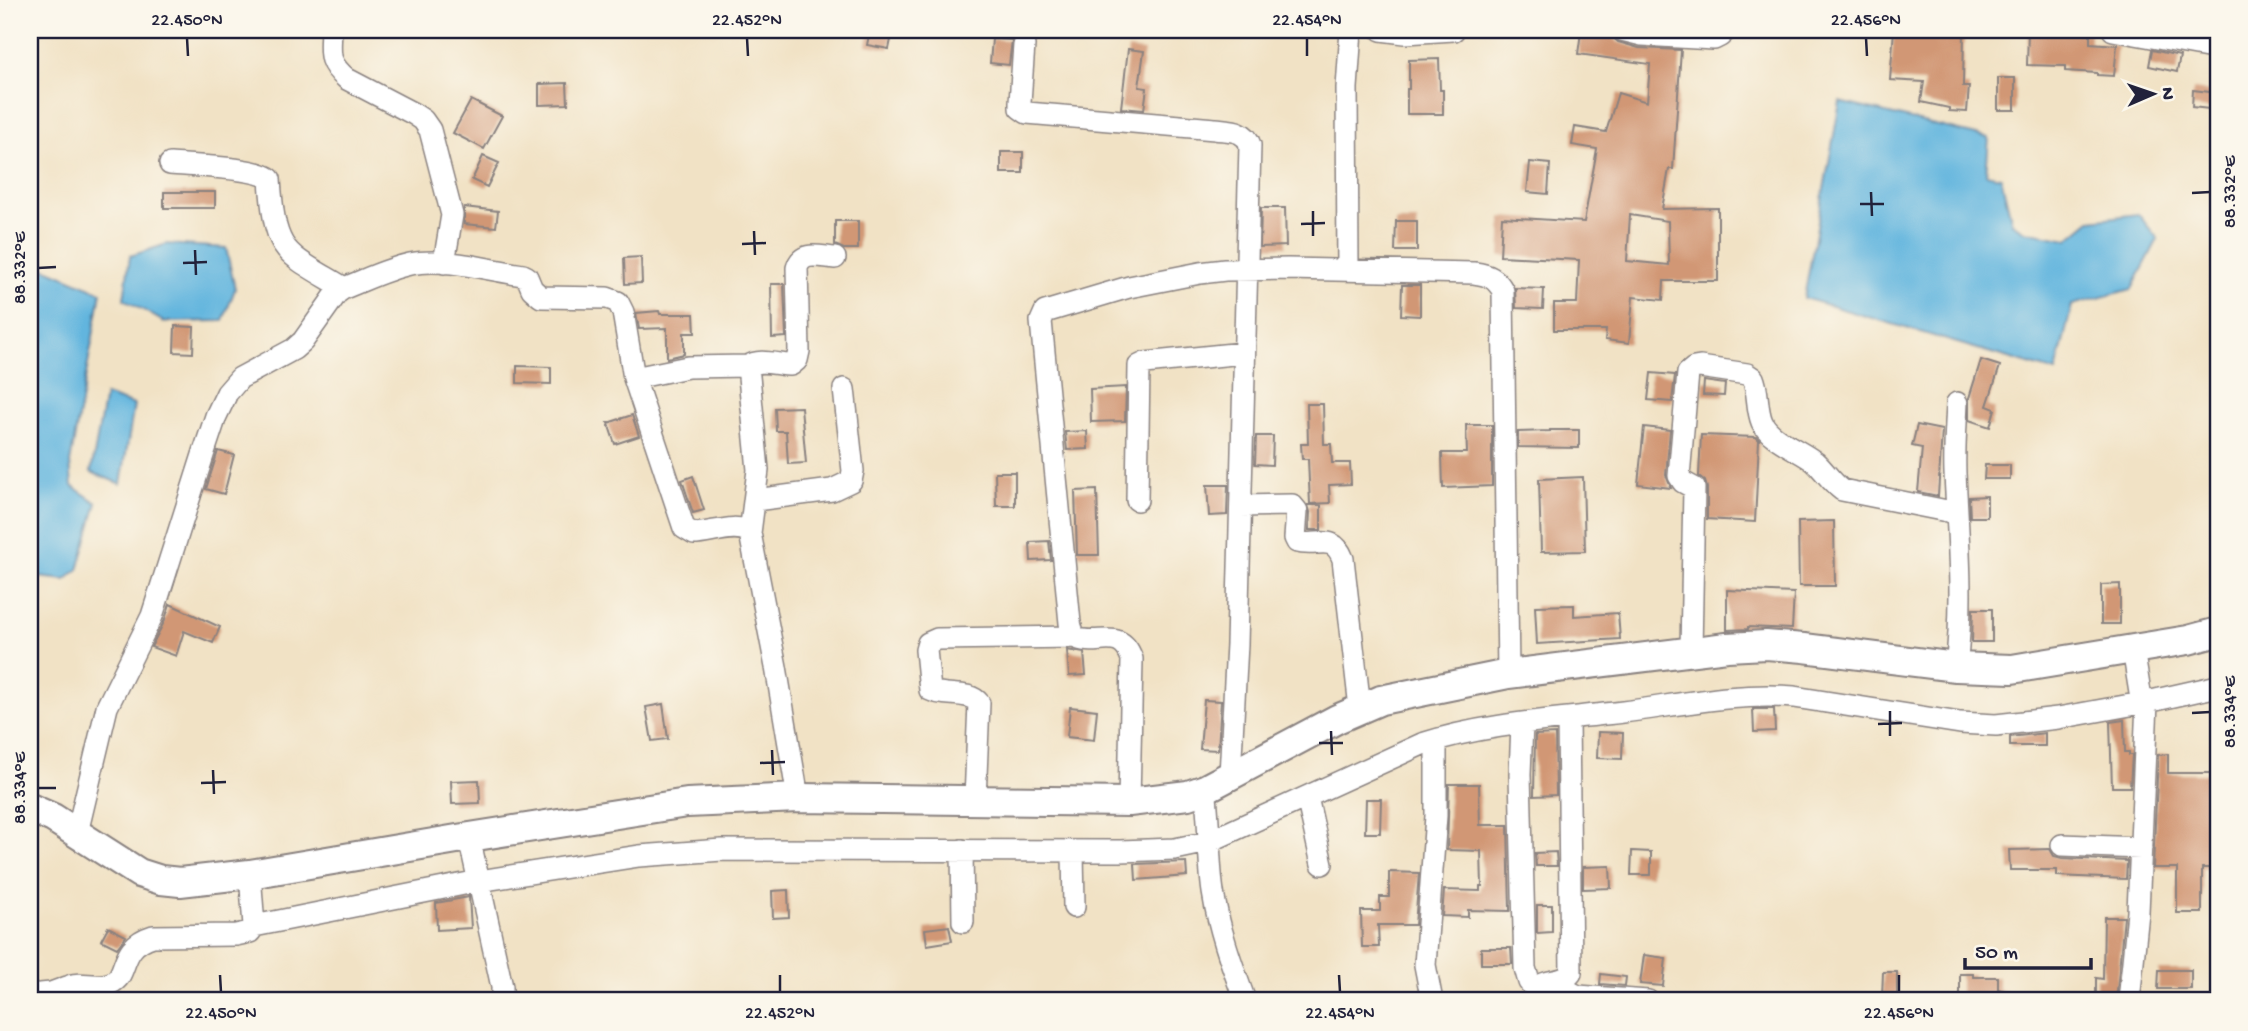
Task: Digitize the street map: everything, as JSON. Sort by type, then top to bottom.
[{"type":"main road","points":[[30,808],[53,818],[139,873],[252,902],[475,863],[687,803],[798,798],[1129,802],[1188,795],[1208,820],[1230,775],[1360,708],[1404,694],[1508,674],[1727,647],[1766,645],[1956,667],[2012,669],[2135,659],[2218,632]]},
{"type":"street","points":[[331,30],[330,56],[337,71],[347,79],[414,114],[423,120],[430,130],[452,215],[444,263]]},
{"type":"street","points":[[1349,270],[1347,88],[1351,30]]},
{"type":"street","points":[[1381,30],[1405,33],[1454,30]]},
{"type":"street","points":[[1622,30],[1642,35],[1714,39],[1726,30]]},
{"type":"street","points":[[2113,30],[2192,37],[2218,49]]},
{"type":"street","points":[[1024,45],[1020,108],[1027,113],[1214,129],[1242,133],[1248,137],[1248,270],[1243,353],[1238,631],[1230,775]]},
{"type":"street","points":[[170,164],[266,175],[270,179],[275,229],[282,246],[291,256],[344,288]]},
{"type":"street","points":[[634,378],[688,367],[748,366],[753,362],[791,365],[797,360],[799,351],[799,260],[804,256],[835,258]]},
{"type":"street","points":[[77,833],[107,707],[152,616],[204,452],[227,393],[240,378],[294,349],[303,341],[337,293],[344,288],[405,265],[444,263],[527,276],[532,289],[541,297],[613,299],[618,302],[623,312],[634,378],[684,528],[694,534],[737,528],[750,533]]},
{"type":"street","points":[[1074,637],[1070,623],[1042,335],[1041,321],[1045,312],[1129,288],[1200,273],[1248,270],[1475,272],[1487,274],[1497,280],[1503,291],[1508,674]]},
{"type":"street","points":[[1137,500],[1139,366],[1145,363],[1243,353]]},
{"type":"street","points":[[748,366],[758,470],[750,533],[798,798]]},
{"type":"street","points":[[1690,652],[1694,488],[1683,482],[1679,475],[1688,373],[1694,368],[1747,374],[1753,378],[1759,413],[1768,431],[1815,462],[1842,490],[1957,513]]},
{"type":"street","points":[[755,500],[832,490],[851,481],[853,471],[844,389]]},
{"type":"street","points":[[1956,667],[1961,594],[1955,454],[1957,403]]},
{"type":"street","points":[[1241,506],[1292,505],[1297,511],[1297,542],[1329,542],[1340,550],[1360,708]]},
{"type":"street","points":[[975,800],[979,703],[976,698],[937,694],[930,690],[926,650],[928,643],[937,639],[1074,637],[1080,640],[1116,640],[1124,643],[1132,659],[1129,802]]},
{"type":"street","points":[[2130,1001],[2141,848],[2144,701],[2135,659]]},
{"type":"street","points":[[30,995],[62,994],[74,984],[108,985],[115,981],[130,948],[153,936],[250,932],[252,902],[475,863],[722,850],[1175,849],[1208,820],[1307,797],[1422,744],[1522,724],[1772,695],[1960,723],[1996,724],[2058,718],[2218,686]]},
{"type":"street","points":[[1538,996],[1539,986],[1545,982],[1563,979],[1571,973],[1568,719]]},
{"type":"street","points":[[1522,724],[1520,774],[1525,968],[1529,982],[1538,996]]},
{"type":"street","points":[[1432,1001],[1425,965],[1436,816],[1436,740]]},
{"type":"street","points":[[1307,797],[1322,863]]},
{"type":"street","points":[[1208,820],[1213,892],[1224,944],[1245,1001]]},
{"type":"street","points":[[2062,845],[2141,848]]},
{"type":"street","points":[[962,850],[963,922]]},
{"type":"street","points":[[1073,851],[1074,906]]},
{"type":"street","points":[[475,863],[502,987],[502,1001]]},
{"type":"street","points":[[1563,979],[1568,991],[1577,996],[1648,1001]]},
{"type":"water","points":[[1840,102],[1989,138],[1986,174],[2001,177],[2012,223],[2025,231],[2068,239],[2091,220],[2138,214],[2158,239],[2132,289],[2072,305],[2056,372],[1804,298]]},
{"type":"water","points":[[167,244],[226,248],[235,289],[223,321],[164,322],[124,299],[130,256]]},
{"type":"water","points":[[30,262],[101,292],[70,463],[72,486],[97,503],[78,570],[65,580],[30,576]]},
{"type":"water","points":[[105,395],[134,405],[121,484],[91,472]]},
{"type":"building","points":[[870,30],[893,30],[889,49],[867,45]]},
{"type":"building","points":[[1894,30],[1964,30],[1963,86],[1969,86],[1967,112],[1949,111],[1949,108],[1921,102],[1924,82],[1890,80]]},
{"type":"building","points":[[2028,31],[2090,34],[2090,43],[2117,45],[2114,76],[2065,71],[2065,66],[2027,65]]},
{"type":"building","points":[[1581,32],[1611,36],[1618,42],[1639,48],[1681,50],[1673,169],[1669,169],[1662,209],[1718,208],[1718,281],[1664,281],[1663,300],[1633,297],[1629,343],[1605,340],[1606,330],[1554,330],[1554,303],[1577,303],[1579,260],[1500,256],[1502,217],[1584,222],[1597,149],[1572,145],[1575,127],[1606,132],[1618,93],[1647,102],[1650,64],[1578,54]],"holes":[[[1630,215],[1668,221],[1669,265],[1627,261]]]},
{"type":"building","points":[[992,39],[1012,40],[1009,65],[990,63]]},
{"type":"building","points":[[1128,49],[1144,51],[1139,87],[1147,88],[1144,110],[1121,108]]},
{"type":"building","points":[[2152,50],[2180,56],[2177,72],[2149,66]]},
{"type":"building","points":[[1439,59],[1443,114],[1407,114],[1409,60]]},
{"type":"building","points":[[1998,78],[2015,78],[2015,110],[1998,110]]},
{"type":"building","points":[[567,83],[568,104],[539,105],[539,84]]},
{"type":"building","points":[[2193,90],[2218,93],[2218,110],[2192,107]]},
{"type":"building","points":[[471,100],[502,116],[484,149],[453,133]]},
{"type":"building","points":[[1001,152],[1023,152],[1023,173],[1001,173]]},
{"type":"building","points":[[483,156],[499,163],[487,187],[472,180]]},
{"type":"building","points":[[1530,162],[1550,164],[1548,194],[1527,192]]},
{"type":"building","points":[[164,192],[215,192],[215,208],[164,208]]},
{"type":"building","points":[[464,207],[498,211],[496,227],[464,224]]},
{"type":"building","points":[[1261,208],[1285,208],[1286,246],[1260,247]]},
{"type":"building","points":[[835,221],[858,221],[858,249],[844,249],[835,245]]},
{"type":"building","points":[[1396,221],[1417,221],[1417,251],[1395,251]]},
{"type":"building","points":[[641,257],[642,283],[625,284],[624,258]]},
{"type":"building","points":[[771,284],[784,284],[786,337],[772,338]]},
{"type":"building","points":[[1402,285],[1420,285],[1420,316],[1401,315]]},
{"type":"building","points":[[1515,288],[1544,289],[1543,309],[1516,308]]},
{"type":"building","points":[[659,311],[660,314],[694,314],[695,333],[684,333],[684,354],[667,358],[667,328],[639,329],[636,313]]},
{"type":"building","points":[[175,326],[194,327],[193,353],[174,352]]},
{"type":"building","points":[[1981,360],[2000,366],[1987,406],[1995,409],[1990,427],[1969,420],[1969,398]]},
{"type":"building","points":[[517,366],[551,367],[551,384],[517,383]]},
{"type":"building","points":[[1651,373],[1675,375],[1672,402],[1648,400]]},
{"type":"building","points":[[1704,381],[1725,384],[1724,396],[1703,395]]},
{"type":"building","points":[[1126,387],[1125,421],[1091,422],[1090,389]]},
{"type":"building","points":[[1307,404],[1323,404],[1324,444],[1331,444],[1332,463],[1350,463],[1351,484],[1329,485],[1330,503],[1310,504],[1308,459],[1302,459],[1301,444],[1308,444]]},
{"type":"building","points":[[801,407],[806,463],[788,464],[786,431],[776,431],[775,408]]},
{"type":"building","points":[[632,415],[639,436],[615,444],[608,423]]},
{"type":"building","points":[[1466,425],[1492,425],[1492,486],[1443,488],[1442,453],[1467,453]]},
{"type":"building","points":[[1917,425],[1942,430],[1938,496],[1918,492],[1922,448],[1912,446]]},
{"type":"building","points":[[1644,427],[1670,430],[1666,475],[1671,488],[1638,484]]},
{"type":"building","points":[[1579,430],[1579,448],[1518,447],[1518,432]]},
{"type":"building","points":[[1087,431],[1088,449],[1067,450],[1065,432]]},
{"type":"building","points":[[1701,435],[1756,437],[1759,440],[1755,522],[1707,519],[1707,488],[1705,481],[1699,476]]},
{"type":"building","points":[[1256,436],[1273,436],[1272,465],[1255,464]]},
{"type":"building","points":[[218,451],[234,455],[224,494],[206,489]]},
{"type":"building","points":[[1985,465],[2010,465],[2010,479],[1984,479]]},
{"type":"building","points":[[995,472],[1015,472],[1015,506],[996,506]]},
{"type":"building","points":[[693,476],[704,510],[693,513],[682,480]]},
{"type":"building","points":[[1583,477],[1585,551],[1541,552],[1539,479]]},
{"type":"building","points":[[1207,485],[1228,485],[1227,515],[1209,516]]},
{"type":"building","points":[[1097,490],[1099,555],[1077,555],[1075,491]]},
{"type":"building","points":[[1987,496],[1987,517],[1970,517],[1969,497]]},
{"type":"building","points":[[1308,505],[1321,505],[1321,530],[1309,530]]},
{"type":"building","points":[[1834,521],[1835,586],[1799,586],[1798,522]]},
{"type":"building","points":[[1049,541],[1051,560],[1031,561],[1030,542]]},
{"type":"building","points":[[2120,584],[2120,624],[2101,624],[2101,585]]},
{"type":"building","points":[[1727,590],[1794,593],[1792,629],[1748,627],[1727,630]]},
{"type":"building","points":[[170,604],[220,627],[213,643],[184,631],[176,656],[151,647]]},
{"type":"building","points":[[1574,605],[1574,616],[1618,613],[1620,639],[1537,644],[1535,606]]},
{"type":"building","points":[[1973,609],[1992,609],[1992,642],[1972,642]]},
{"type":"building","points":[[1067,650],[1084,653],[1086,675],[1069,676]]},
{"type":"building","points":[[1204,700],[1221,701],[1218,750],[1200,749]]},
{"type":"building","points":[[663,704],[668,739],[652,741],[646,707]]},
{"type":"building","points":[[1070,707],[1097,710],[1094,740],[1067,737]]},
{"type":"building","points":[[1753,709],[1774,709],[1775,731],[1754,732]]},
{"type":"building","points":[[2124,720],[2125,752],[2132,755],[2130,787],[2112,787],[2110,722]]},
{"type":"building","points":[[1598,732],[1623,733],[1622,759],[1597,758]]},
{"type":"building","points":[[2045,733],[2045,746],[2010,746],[2010,737]]},
{"type":"building","points":[[1555,734],[1556,795],[1534,796],[1535,735]]},
{"type":"building","points":[[2168,754],[2168,773],[2216,773],[2215,868],[2202,868],[2202,913],[2177,913],[2177,868],[2153,868],[2158,755]]},
{"type":"building","points":[[479,780],[480,803],[452,804],[451,781]]},
{"type":"building","points":[[1449,784],[1479,784],[1480,825],[1508,825],[1510,911],[1468,910],[1468,917],[1442,916],[1444,890],[1480,891],[1482,886],[1481,851],[1447,850]]},
{"type":"building","points":[[1366,799],[1381,799],[1380,833],[1365,833]]},
{"type":"building","points":[[2050,849],[2054,856],[2062,858],[2127,861],[2126,879],[2057,876],[2057,870],[2010,870],[2009,850]]},
{"type":"building","points":[[1632,851],[1651,852],[1651,875],[1631,875]]},
{"type":"building","points":[[1556,852],[1557,866],[1536,866],[1535,853]]},
{"type":"building","points":[[1186,862],[1187,876],[1136,880],[1135,864]]},
{"type":"building","points":[[1610,866],[1611,888],[1583,889],[1583,867]]},
{"type":"building","points":[[1389,872],[1419,873],[1415,925],[1378,925],[1379,947],[1362,947],[1361,911],[1380,911],[1380,897],[1389,897]]},
{"type":"building","points":[[788,890],[789,917],[773,918],[772,891]]},
{"type":"building","points":[[469,897],[471,928],[437,930],[436,903]]},
{"type":"building","points":[[1537,905],[1552,905],[1552,932],[1537,933]]},
{"type":"building","points":[[2104,917],[2124,917],[2116,1001],[2096,1001],[2096,978],[2103,979]]},
{"type":"building","points":[[949,926],[952,941],[927,945],[925,929]]},
{"type":"building","points":[[108,927],[126,936],[117,948],[101,940]]},
{"type":"building","points":[[1481,948],[1511,948],[1512,964],[1481,964]]},
{"type":"building","points":[[1644,955],[1666,958],[1663,986],[1640,984]]},
{"type":"building","points":[[2159,970],[2191,970],[2191,989],[2158,989]]},
{"type":"building","points":[[1883,972],[1897,972],[1897,998],[1882,998]]},
{"type":"building","points":[[1601,974],[1626,977],[1625,986],[1600,984]]},
{"type":"building","points":[[1960,974],[1998,977],[1998,989],[2028,1001],[1960,1001]]}]
